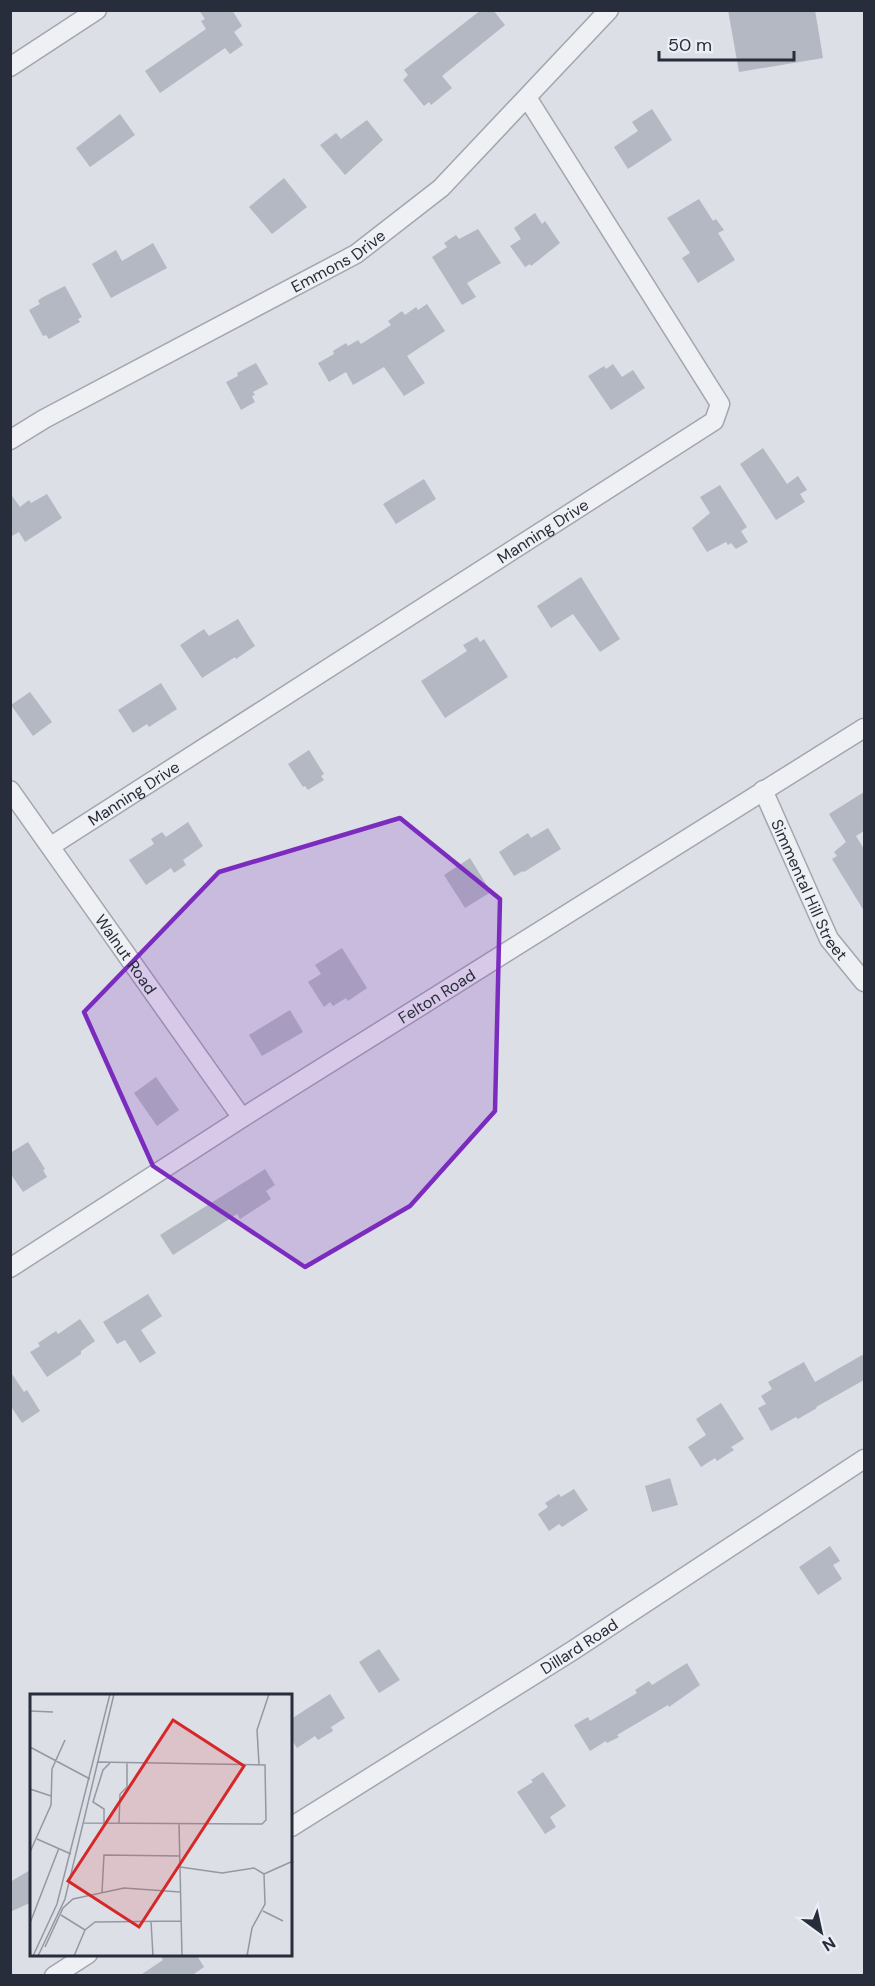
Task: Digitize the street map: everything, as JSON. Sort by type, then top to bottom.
[{"type":"street","points":[[10,67],[97,10]]},
{"type":"street","name":"Emmons Drive","points":[[10,440],[44,419],[356,254],[441,189],[528,99],[609,10]]},
{"type":"street","name":"Manning Drive","points":[[51,846],[714,422],[720,404],[528,99]]},
{"type":"street","name":"Felton Road","points":[[10,1268],[242,1118],[864,728]]},
{"type":"street","name":"Walnut Road","points":[[10,790],[242,1118]]},
{"type":"street","name":"Simmental Hill Street","points":[[763,790],[829,939],[864,982]]},
{"type":"street","name":"Dillard Road","points":[[292,1826],[572,1651],[864,1459]]},
{"type":"street","points":[[54,1976],[85,1956]]},
{"type":"highlighted area","points":[[400,818],[500,899],[495,1111],[410,1206],[305,1267],[153,1166],[84,1012],[219,872]]},
{"type":"building","points":[[199,10],[232,10],[242,26],[234,32],[243,45],[230,54],[225,48],[160,93],[145,71],[206,29],[201,21],[205,19]]},
{"type":"building","points":[[481,10],[493,10],[505,25],[442,76],[452,88],[431,105],[429,102],[424,106],[403,80],[408,75],[404,70]]},
{"type":"building","points":[[728,10],[815,10],[823,58],[739,72]]},
{"type":"building","points":[[652,109],[672,140],[628,169],[614,147],[638,131],[632,122]]},
{"type":"building","points":[[120,114],[135,135],[90,167],[76,148]]},
{"type":"building","points":[[367,120],[383,140],[345,175],[320,145],[336,133],[341,139]]},
{"type":"building","points":[[284,178],[307,207],[272,234],[249,207]]},
{"type":"building","points":[[699,199],[713,221],[716,219],[724,230],[718,233],[735,260],[698,283],[682,258],[690,253],[667,218]]},
{"type":"building","points":[[535,213],[542,224],[545,221],[560,243],[531,266],[530,264],[525,267],[510,246],[521,239],[514,228]]},
{"type":"building","points":[[478,229],[501,263],[467,283],[476,297],[462,305],[432,257],[447,247],[444,243],[456,235],[459,239]]},
{"type":"building","points":[[153,243],[167,268],[111,298],[92,264],[116,250],[122,261]]},
{"type":"building","points":[[65,286],[82,317],[78,319],[80,322],[49,339],[46,335],[43,336],[29,310],[40,304],[38,301],[41,298]]},
{"type":"building","points":[[427,304],[445,331],[407,356],[425,383],[404,396],[384,367],[353,385],[346,372],[329,382],[318,363],[334,354],[333,351],[346,343],[348,346],[358,340],[361,344],[391,325],[388,321],[402,311],[405,315],[416,307],[418,310]]},
{"type":"building","points":[[256,363],[268,384],[253,392],[255,402],[241,410],[226,382]]},
{"type":"building","points":[[613,364],[622,377],[633,370],[645,388],[611,410],[588,376],[604,366],[606,369]]},
{"type":"building","points":[[763,448],[787,484],[798,476],[807,490],[800,494],[805,502],[776,520],[740,464]]},
{"type":"building","points":[[424,479],[436,499],[396,524],[383,504]]},
{"type":"building","points":[[720,485],[747,527],[741,531],[748,542],[736,549],[731,543],[728,545],[726,542],[707,552],[692,528],[710,513],[700,497]]},
{"type":"building","points":[[10,493],[20,507],[29,500],[31,503],[47,494],[62,518],[25,542],[19,532],[10,537]]},
{"type":"building","points":[[581,577],[620,639],[600,652],[573,614],[551,628],[537,606]]},
{"type":"building","points":[[238,619],[255,646],[202,678],[180,645],[204,629],[209,636]]},
{"type":"building","points":[[477,637],[480,642],[484,639],[508,677],[445,718],[421,681],[467,651],[463,645]]},
{"type":"building","points":[[161,683],[177,709],[149,727],[147,724],[133,733],[118,710]]},
{"type":"building","points":[[30,692],[52,722],[33,736],[11,705]]},
{"type":"building","points":[[309,750],[324,774],[321,776],[324,780],[308,790],[305,786],[303,787],[288,764]]},
{"type":"building","points":[[864,792],[864,831],[856,836],[864,849],[864,911],[832,859],[837,856],[834,852],[846,842],[829,814]]},
{"type":"building","points":[[188,822],[203,846],[183,860],[186,865],[174,873],[171,868],[146,885],[129,860],[154,844],[151,839],[162,832],[166,837]]},
{"type":"building","points":[[548,828],[561,849],[514,876],[499,852],[528,833],[531,838]]},
{"type":"building","points":[[470,858],[491,892],[465,908],[444,875]]},
{"type":"building","points":[[342,948],[367,988],[348,1001],[346,998],[333,1006],[330,1002],[324,1007],[308,982],[321,974],[315,965]]},
{"type":"building","points":[[290,1010],[303,1032],[262,1056],[249,1035]]},
{"type":"building","points":[[156,1077],[179,1110],[157,1126],[134,1093]]},
{"type":"building","points":[[28,1142],[45,1169],[43,1170],[47,1177],[23,1192],[10,1173],[10,1153]]},
{"type":"building","points":[[265,1169],[275,1185],[266,1191],[271,1199],[240,1219],[237,1214],[173,1255],[160,1235]]},
{"type":"building","points":[[148,1294],[162,1316],[141,1330],[156,1353],[140,1363],[125,1340],[117,1344],[103,1322]]},
{"type":"building","points":[[80,1319],[95,1341],[81,1351],[81,1354],[47,1377],[30,1352],[40,1346],[38,1343],[56,1331],[58,1334]]},
{"type":"building","points":[[864,1354],[864,1380],[798,1419],[796,1417],[771,1431],[758,1408],[766,1404],[761,1396],[772,1389],[768,1382],[804,1362],[815,1382]]},
{"type":"building","points":[[10,1371],[24,1392],[27,1390],[40,1411],[22,1423],[10,1405]]},
{"type":"building","points":[[721,1403],[744,1439],[731,1447],[734,1450],[717,1461],[715,1458],[701,1467],[688,1447],[706,1435],[696,1419]]},
{"type":"building","points":[[670,1478],[678,1505],[652,1512],[645,1486]]},
{"type":"building","points":[[574,1489],[588,1510],[562,1527],[559,1524],[549,1531],[538,1514],[548,1507],[545,1503],[559,1494],[561,1497]]},
{"type":"building","points":[[830,1546],[840,1561],[833,1565],[842,1579],[818,1595],[799,1567]]},
{"type":"building","points":[[379,1649],[400,1680],[379,1693],[359,1662]]},
{"type":"building","points":[[687,1663],[700,1685],[669,1707],[668,1705],[617,1735],[619,1737],[607,1743],[606,1741],[590,1751],[574,1725],[588,1717],[590,1721],[637,1693],[635,1690],[649,1681],[652,1685]]},
{"type":"building","points":[[330,1694],[345,1718],[331,1727],[333,1731],[318,1740],[315,1736],[297,1748],[292,1740],[292,1718]]},
{"type":"building","points":[[543,1772],[566,1806],[550,1817],[556,1827],[545,1834],[517,1792],[533,1782],[531,1780]]},
{"type":"building","points":[[30,1870],[30,1903],[10,1912],[10,1882]]},
{"type":"building","points":[[161,1956],[197,1956],[204,1967],[191,1976],[139,1976],[163,1960]]}]
